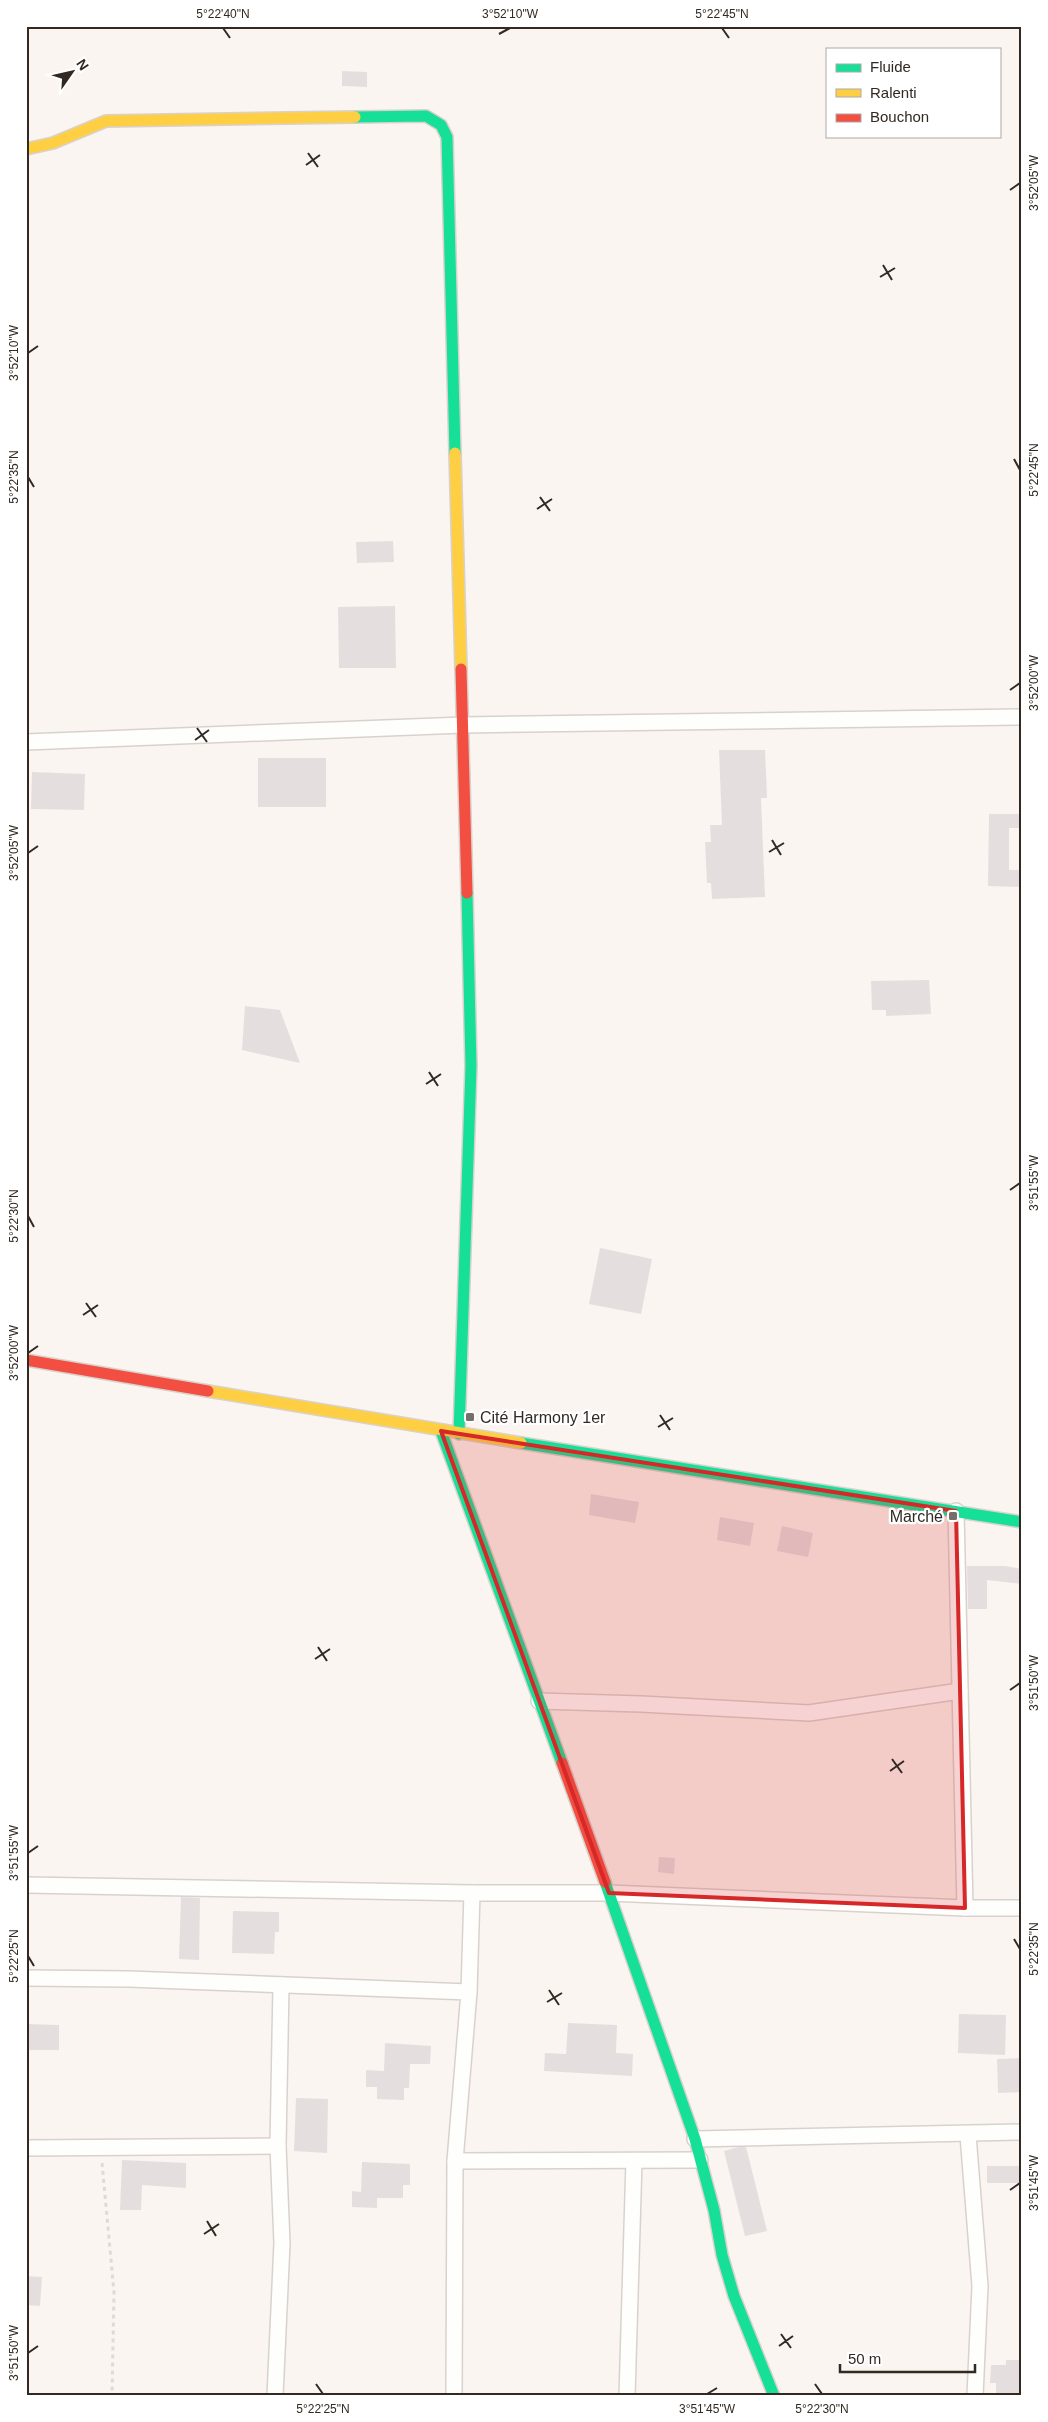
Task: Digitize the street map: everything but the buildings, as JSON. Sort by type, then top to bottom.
[{"type":"street","points":[[26,149],[52,143],[106,121],[426,116],[441,125],[447,137],[471,1066],[459,1434]]},
{"type":"street","points":[[26,742],[463,725],[1022,717]]},
{"type":"street","points":[[26,1360],[459,1434],[1022,1522]]},
{"type":"street","points":[[441,1431],[609,1893],[695,2139],[714,2210],[724,2263],[734,2296],[774,2396]]},
{"type":"street","points":[[956,1511],[965,1908]]},
{"type":"street","points":[[539,1702],[641,1704],[809,1713],[960,1691]]},
{"type":"street","points":[[26,1885],[472,1893],[609,1893],[965,1908],[1022,1908]]},
{"type":"street","points":[[454,2396],[455,2162],[469,1992],[472,1893]]},
{"type":"street","points":[[26,1978],[469,1992]]},
{"type":"street","points":[[275,2396],[282,2243],[278,2146],[281,1985]]},
{"type":"street","points":[[695,2139],[968,2135],[1022,2132]]},
{"type":"street","points":[[968,2135],[980,2286],[975,2396]]},
{"type":"street","points":[[26,2148],[278,2146]]},
{"type":"street","points":[[455,2162],[700,2160]]},
{"type":"street","points":[[627,2396],[634,2161]]},
{"type":"path","points":[[100,2148],[114,2292],[112,2396]]},
{"type":"highlighted area","points":[[441,1431],[956,1511],[965,1908],[609,1893]]},
{"type":"traffic: fast","points":[[355,117],[426,116],[441,125],[447,137],[455,453]]},
{"type":"traffic: fast","points":[[459,1434],[471,1066],[467,893]]},
{"type":"traffic: fast","points":[[441,1431],[562,1763]]},
{"type":"traffic: fast","points":[[521,1443],[1022,1522]]},
{"type":"traffic: fast","points":[[605,1882],[695,2139],[714,2210],[722,2255],[734,2296],[774,2396]]},
{"type":"traffic: slow","points":[[26,149],[53,143],[106,121],[355,117]]},
{"type":"traffic: slow","points":[[455,453],[461,669]]},
{"type":"traffic: slow","points":[[208,1391],[521,1443]]},
{"type":"traffic: jam","points":[[461,669],[467,893]]},
{"type":"traffic: jam","points":[[26,1360],[208,1391]]},
{"type":"traffic: jam","points":[[562,1763],[605,1882]]},
{"type":"place","name":"Cité Harmony 1er","points":[[470,1417]]},
{"type":"place","name":"Marché","points":[[953,1516]]}]
